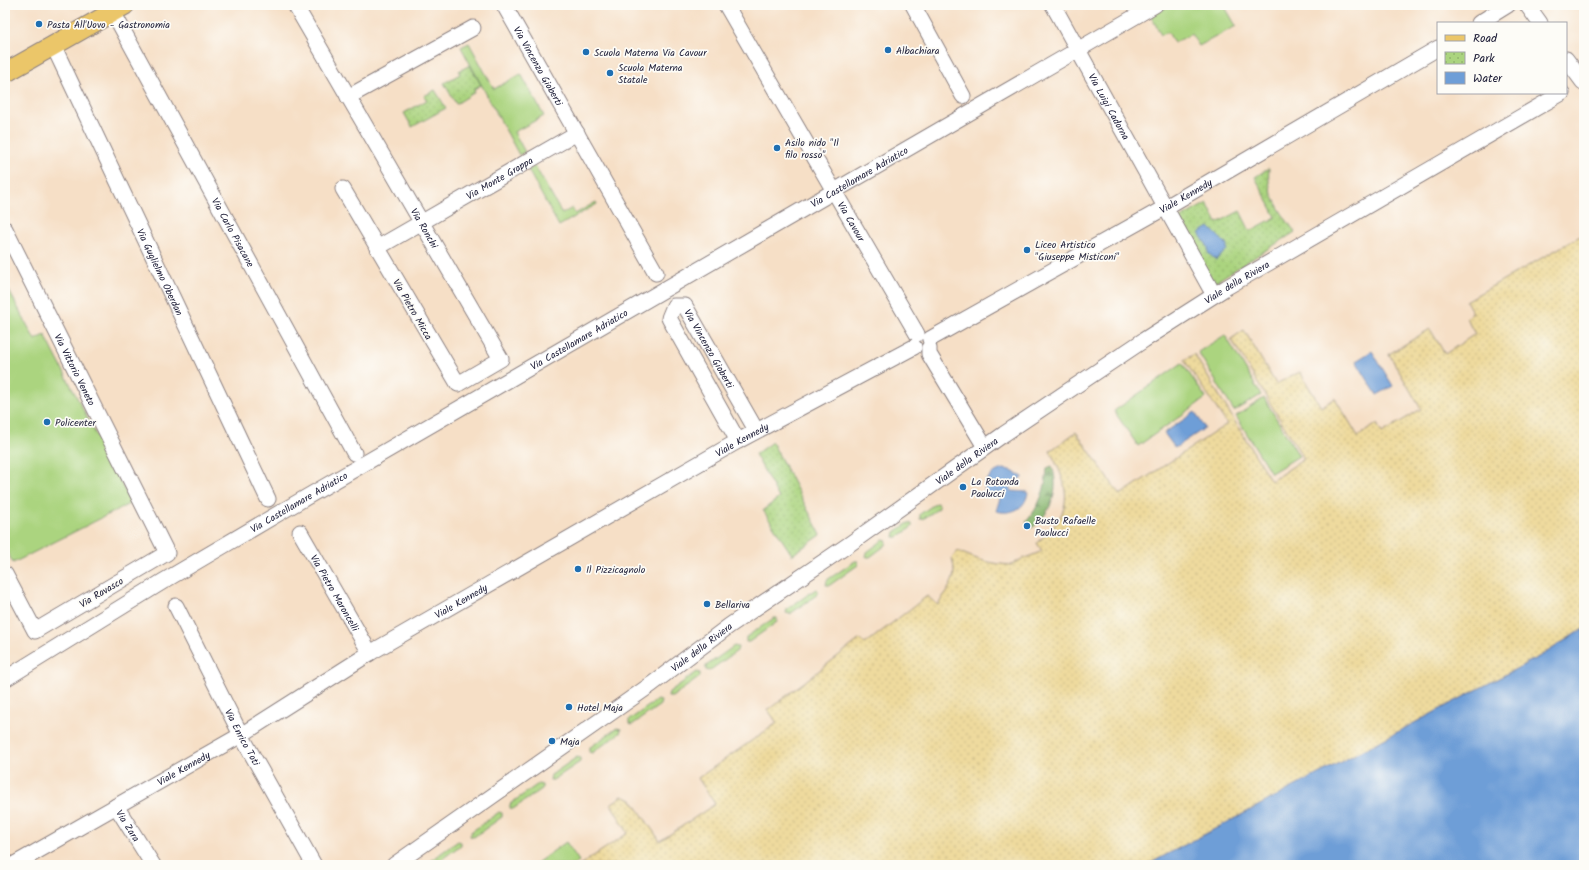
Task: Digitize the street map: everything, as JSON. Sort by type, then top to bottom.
[{"type":"main road","points":[[5,73],[119,8]]},
{"type":"street","name":"Via Ronchi","points":[[295,5],[501,359]]},
{"type":"street","name":"Via Vincenzo Gioberti","points":[[504,5],[656,273]]},
{"type":"street","name":"Via Cavour","points":[[726,5],[985,447]]},
{"type":"street","points":[[913,5],[963,96]]},
{"type":"street","name":"Via Luigi Cadorna","points":[[1053,5],[1164,208],[1214,295]]},
{"type":"street","name":"Via Castellamare Adriatico","points":[[5,679],[176,573],[1155,5]]},
{"type":"street","points":[[1481,22],[1508,5]]},
{"type":"street","points":[[1528,5],[1539,22]]},
{"type":"street","name":"Via Carlo Pisacane","points":[[119,8],[354,453]]},
{"type":"street","points":[[348,97],[473,28]]},
{"type":"street","name":"Via Guglielmo Oberdan","points":[[53,45],[268,499]]},
{"type":"street","name":"Viale Kennedy","points":[[14,865],[241,735],[370,653],[756,430],[923,342],[1164,208],[1333,111],[1437,49]]},
{"type":"street","points":[[1567,60],[1583,82],[1567,90]]},
{"type":"street","name":"Viale della Riviera","points":[[394,865],[1056,398],[1214,295],[1560,94]]},
{"type":"street","name":"Via Monte Grappa","points":[[377,248],[577,133]]},
{"type":"street","name":"Via Pietro Micca","points":[[344,189],[377,248],[458,384],[501,359]]},
{"type":"street","name":"Via Vittorio Veneto","points":[[5,229],[167,553]]},
{"type":"street","name":"Via Vincenzo Gioberti","points":[[738,441],[669,318],[674,306],[685,306],[756,430]]},
{"type":"street","name":"Via Pietro Maroncelli","points":[[300,532],[370,653]]},
{"type":"street","name":"Via Ravasco","points":[[5,574],[35,631],[167,553]]},
{"type":"street","name":"Via Enrico Toti","points":[[176,606],[241,735],[314,865]]},
{"type":"street","name":"Via Zara","points":[[116,806],[153,865]]},
{"type":"green space","points":[[1170,5],[1224,5],[1236,26],[1199,46],[1191,34],[1174,43],[1168,32],[1161,35],[1151,16]]},
{"type":"green space","points":[[469,43],[494,89],[521,74],[544,116],[514,132],[525,152],[519,155],[461,47]]},
{"type":"green space","points":[[470,65],[481,85],[474,89],[475,92],[456,104],[444,83],[460,74],[459,71]]},
{"type":"green space","points":[[435,90],[446,108],[412,127],[404,113],[427,100],[424,96]]},
{"type":"green space","points":[[535,166],[562,214],[572,208],[575,214],[596,202],[597,204],[559,226],[528,170]]},
{"type":"green space","points":[[1269,168],[1272,194],[1280,210],[1295,232],[1212,284],[1177,220],[1207,203],[1217,223],[1240,211],[1250,231],[1276,217],[1255,177]]},
{"type":"green space","name":"Policenter","points":[[5,283],[35,340],[45,335],[131,503],[13,563],[5,548]]},
{"type":"green space","points":[[1225,335],[1261,395],[1234,411],[1198,352]]},
{"type":"green space","points":[[1182,363],[1206,398],[1138,446],[1114,411]]},
{"type":"green space","points":[[1264,398],[1299,456],[1271,473],[1236,416]]},
{"type":"green space","points":[[772,442],[821,535],[792,555],[763,510],[779,498],[755,454]]},
{"type":"green space","points":[[1052,466],[1055,484],[1052,500],[1045,515],[1032,528],[1026,522],[1039,503],[1044,490],[1047,468]]},
{"type":"green space","points":[[936,503],[939,504],[939,508],[923,519],[920,519],[920,514]]},
{"type":"green space","points":[[908,523],[912,524],[912,527],[898,537],[894,537],[895,532]]},
{"type":"green space","points":[[883,540],[887,541],[886,545],[870,557],[866,557],[867,552]]},
{"type":"green space","points":[[855,561],[858,561],[858,565],[830,585],[826,585],[827,580]]},
{"type":"green space","points":[[816,589],[818,590],[818,594],[790,614],[786,613],[787,609]]},
{"type":"green space","points":[[774,618],[777,618],[777,622],[749,642],[746,642],[746,637]]},
{"type":"green space","points":[[734,646],[738,647],[737,651],[709,671],[706,670],[706,666]]},
{"type":"green space","points":[[697,672],[700,673],[700,677],[672,697],[668,697],[669,692]]},
{"type":"green space","points":[[657,700],[661,701],[660,705],[632,725],[629,724],[629,720]]},
{"type":"green space","points":[[617,728],[621,729],[620,733],[592,753],[589,752],[589,748]]},
{"type":"green space","points":[[577,757],[580,758],[580,762],[553,780],[550,780],[551,775]]},
{"type":"green space","points":[[538,784],[542,785],[542,789],[513,809],[510,808],[510,804]]},
{"type":"green space","points":[[499,812],[502,813],[502,817],[474,837],[470,836],[471,832]]},
{"type":"green space","points":[[458,841],[461,842],[461,845],[434,865],[430,865],[430,861]]},
{"type":"green space","points":[[566,842],[579,861],[574,865],[534,865]]},
{"type":"sand","points":[[1584,234],[1584,628],[1544,654],[1147,865],[580,865],[628,833],[611,804],[622,796],[632,800],[660,841],[715,804],[698,778],[777,723],[768,710],[860,639],[865,644],[927,596],[938,605],[949,588],[953,578],[954,566],[952,558],[958,551],[984,561],[1012,565],[1017,561],[1042,551],[1037,543],[1055,525],[1065,504],[1062,477],[1050,451],[1076,432],[1120,495],[1227,424],[1184,360],[1194,354],[1271,481],[1304,459],[1231,339],[1244,330],[1276,384],[1300,372],[1321,407],[1335,398],[1358,436],[1377,424],[1382,433],[1421,409],[1389,354],[1430,329],[1445,354],[1475,334],[1466,318],[1473,313],[1466,301]]},
{"type":"water","points":[[1209,227],[1227,245],[1227,250],[1216,260],[1208,253],[1208,247],[1199,233]]},
{"type":"water","points":[[1372,351],[1393,386],[1377,395],[1356,361]]},
{"type":"water","points":[[1195,412],[1205,428],[1175,448],[1164,433]]},
{"type":"water","points":[[998,470],[1010,470],[1023,477],[1009,486],[1011,491],[1028,492],[1027,498],[1021,507],[1007,512],[996,511],[1001,495],[999,492],[985,497],[984,492],[986,483],[991,475]]},
{"type":"water","points":[[1584,628],[1584,865],[1147,865],[1544,654]]},
{"type":"place","name":"Pasta All'Uovo - Gastronomia","points":[[39,24]]},
{"type":"place","name":"Albachiara","points":[[888,50]]},
{"type":"place","name":"Scuola Materna Via Cavour","points":[[586,52]]},
{"type":"place","name":"Scuola Materna Statale","points":[[610,73]]},
{"type":"place","name":"Asilo nido \"Il filo rosso\"","points":[[777,148]]},
{"type":"place","name":"Liceo Artistico \"Giuseppe Misticoni\"","points":[[1027,250]]},
{"type":"place","name":"Policenter","points":[[47,422]]},
{"type":"place","name":"La Rotonda Paolucci","points":[[963,487]]},
{"type":"place","name":"Busto Rafaelle Paolucci","points":[[1027,526]]},
{"type":"place","name":"Il Pizzicagnolo","points":[[578,569]]},
{"type":"place","name":"Bellariva","points":[[707,604]]},
{"type":"place","name":"Hotel Maja","points":[[569,707]]},
{"type":"place","name":"Maja","points":[[552,741]]}]
